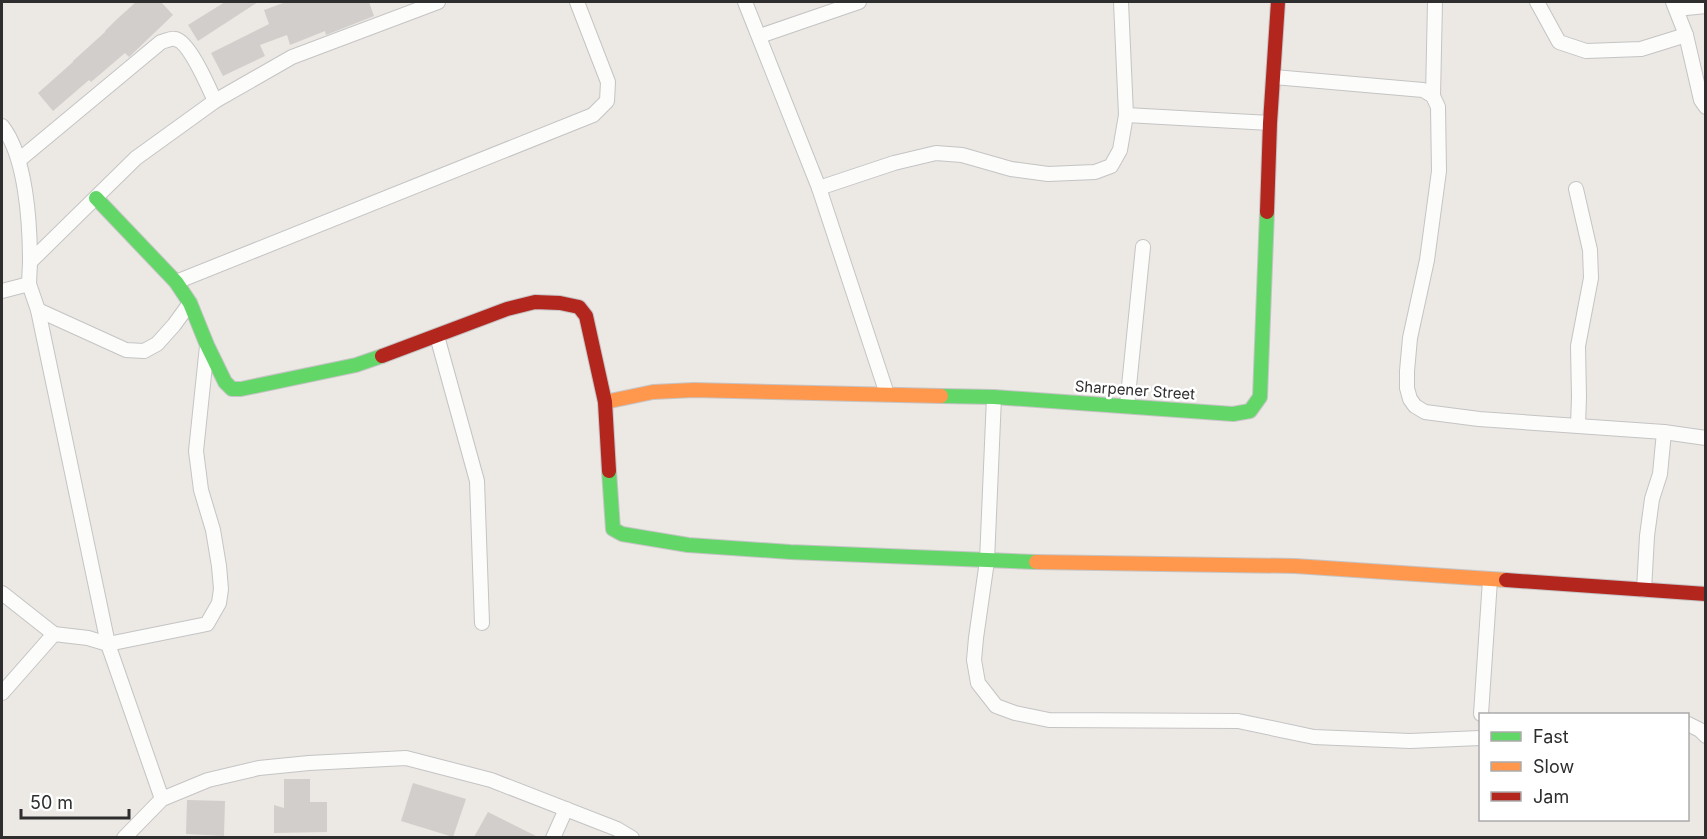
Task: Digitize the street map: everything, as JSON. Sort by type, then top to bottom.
[{"type":"street","points":[[30,262],[136,158],[215,100],[292,57],[408,7],[438,2]]},
{"type":"street","points":[[176,282],[593,115],[608,101],[608,82],[576,2]]},
{"type":"street","points":[[745,2],[819,188],[887,394]]},
{"type":"street","points":[[760,36],[859,2]]},
{"type":"street","points":[[819,188],[894,163],[936,153],[962,155],[1011,168],[1048,174],[1095,172],[1111,166],[1120,150],[1126,116],[1121,2]]},
{"type":"street","name":"Sharpener Street","points":[[605,402],[653,392],[694,390],[994,397],[1233,414],[1250,411],[1260,397],[1269,123],[1278,2]]},
{"type":"street","points":[[1436,2],[1433,96],[1438,107],[1439,171],[1427,260],[1410,338],[1407,371],[1407,388],[1410,399],[1415,406],[1425,412],[1479,419],[1664,432],[1706,438]]},
{"type":"street","points":[[1537,2],[1559,42],[1586,51],[1641,49],[1686,35]]},
{"type":"street","points":[[1706,6],[1674,5],[1686,35],[1701,100],[1706,107]]},
{"type":"street","points":[[19,160],[161,42],[175,39],[183,43],[215,100]]},
{"type":"street","points":[[1274,77],[1423,90],[1433,96]]},
{"type":"street","points":[[1126,116],[1269,123]]},
{"type":"street","points":[[2,126],[8,133],[19,160],[30,235],[29,284],[38,310],[108,644],[162,799]]},
{"type":"street","points":[[1576,189],[1590,250],[1591,278],[1578,346],[1578,425]]},
{"type":"street","points":[[96,198],[176,282],[190,303],[225,382],[232,389],[356,365],[507,309],[535,302],[560,303],[579,307],[586,316],[605,402],[610,514],[614,529],[622,534],[699,546],[790,552],[987,561],[1295,566],[1706,594]]},
{"type":"street","points":[[1126,406],[1143,247]]},
{"type":"street","points":[[2,291],[29,284]]},
{"type":"street","points":[[38,310],[126,350],[144,351],[157,344],[190,303]]},
{"type":"street","points":[[437,336],[477,482],[482,623]]},
{"type":"street","points":[[2,593],[54,634],[88,638],[108,644],[207,624],[219,603],[221,589],[213,530],[201,490],[196,451],[207,345]]},
{"type":"street","points":[[994,397],[987,561],[974,660],[978,683],[996,706],[1015,713],[1049,720],[1238,721],[1314,737],[1410,741],[1479,738]]},
{"type":"street","points":[[1644,590],[1647,536],[1652,499],[1660,474],[1664,432]]},
{"type":"street","points":[[1481,713],[1490,580]]},
{"type":"street","points":[[2,693],[54,634]]},
{"type":"street","points":[[1689,724],[1706,736]]},
{"type":"street","points":[[124,837],[162,799],[208,780],[259,768],[406,758],[491,780],[632,837]]},
{"type":"street","points":[[553,837],[566,809]]},
{"type":"building","points":[[136,2],[161,2],[173,15],[129,57],[125,53],[53,111],[38,93]]},
{"type":"building","points":[[225,2],[258,2],[198,41],[188,25]]},
{"type":"building","points":[[286,2],[369,2],[374,16],[326,35],[325,31],[290,45],[287,35],[260,45],[265,56],[223,76],[211,53],[269,24],[264,10]]},
{"type":"building","points":[[284,779],[310,779],[310,802],[327,802],[327,832],[274,833],[274,805],[284,808]]},
{"type":"building","points":[[413,783],[466,799],[453,837],[401,821]]},
{"type":"building","points":[[187,800],[225,801],[224,836],[186,834]]},
{"type":"building","points":[[488,812],[538,837],[474,837]]},
{"type":"traffic: fast","points":[[96,198],[176,282],[190,303],[225,382],[232,389],[356,365],[382,356]]},
{"type":"traffic: fast","points":[[941,396],[994,397],[1233,414],[1250,411],[1260,397],[1267,212]]},
{"type":"traffic: fast","points":[[609,471],[613,529],[622,534],[688,545],[790,552],[1036,562]]},
{"type":"traffic: slow","points":[[605,402],[653,392],[694,390],[941,396]]},
{"type":"traffic: slow","points":[[1036,562],[1295,566],[1506,580]]},
{"type":"traffic: jam","points":[[1267,212],[1278,2]]},
{"type":"traffic: jam","points":[[382,356],[507,309],[535,302],[560,303],[579,307],[586,316],[605,402],[609,471]]},
{"type":"traffic: jam","points":[[1506,580],[1706,594]]}]
